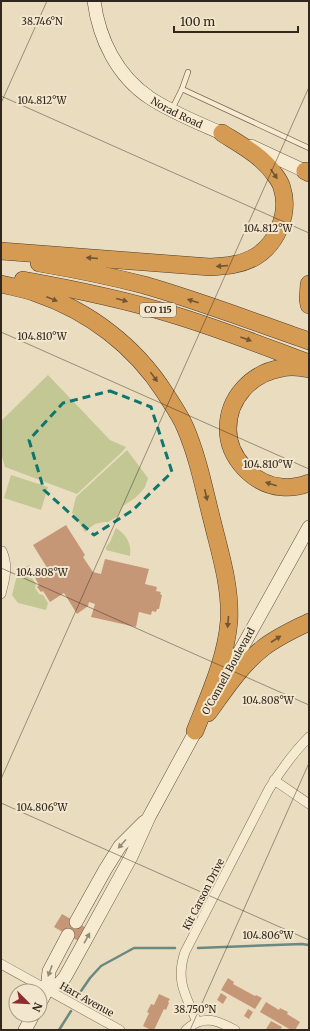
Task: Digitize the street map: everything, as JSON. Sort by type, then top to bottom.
[{"type":"highway","points":[[1,251],[210,267],[239,264],[255,257],[267,247],[279,230],[284,210],[282,188],[268,166],[249,150],[222,133]]},
{"type":"highway","name":"CO 115","points":[[1,257],[88,272],[143,285],[212,307],[309,341]]},
{"type":"highway","name":"CO 115","points":[[1,277],[80,290],[146,307],[200,323],[309,363]]},
{"type":"highway","points":[[1,284],[36,293],[67,306],[83,314],[114,336],[149,370],[173,405],[184,426],[193,448],[202,478],[224,571],[229,608],[227,638],[223,653],[195,730]]},
{"type":"highway","points":[[309,284],[309,305]]},
{"type":"highway","points":[[309,369],[296,367],[282,368],[270,370],[257,376],[247,384],[236,397],[228,419],[228,431],[234,454],[253,476],[262,482],[282,487],[292,487],[309,482]]},
{"type":"highway","points":[[195,730],[237,674],[250,660],[263,648],[280,636],[309,622]]},
{"type":"main road","name":"Norad Road","points":[[94,1],[98,22],[109,52],[126,76],[149,98],[308,172]]},
{"type":"main road","name":"O'Connell Boulevard","points":[[48,989],[60,983],[65,977],[131,857],[150,816],[195,730],[309,527]]},
{"type":"main road","name":"O'Connell Boulevard","points":[[76,922],[120,846],[150,816]]},
{"type":"main road","points":[[88,900],[88,907],[92,912],[98,910],[108,900]]},
{"type":"main road","name":"O'Connell Boulevard","points":[[48,983],[49,971],[68,935]]},
{"type":"main road","points":[[58,953],[61,959],[65,961],[72,961],[75,959]]},
{"type":"street","points":[[1,594],[6,565],[2,551]]},
{"type":"street","name":"Kit Carson Drive","points":[[197,1022],[182,986],[181,972],[183,959],[274,780],[309,737]]},
{"type":"street","points":[[274,780],[309,804]]},
{"type":"street","name":"Harr Avenue","points":[[1,964],[35,983]]},
{"type":"street","name":"Harr Avenue","points":[[48,991],[120,1030]]},
{"type":"street","points":[[186,1030],[197,1022],[206,1020],[222,1023],[235,1030]]},
{"type":"lane","points":[[172,110],[188,72]]},
{"type":"lane","points":[[182,89],[309,148]]},
{"type":"highlighted area","points":[[110,391],[151,407],[172,472],[133,510],[94,535],[44,490],[29,440],[63,403]]},
{"type":"green space","points":[[48,375],[110,440],[126,447],[77,494],[5,467],[1,453],[1,421]]},
{"type":"green space","points":[[127,450],[148,478],[145,487],[135,498],[123,506],[117,517],[108,522],[95,524],[85,532],[72,513],[76,497]]},
{"type":"green space","points":[[11,475],[48,487],[41,510],[4,498]]},
{"type":"green space","points":[[116,528],[123,533],[128,540],[130,556],[106,550],[106,547],[110,542]]},
{"type":"green space","points":[[29,565],[32,572],[30,575],[36,584],[35,588],[39,594],[43,595],[48,603],[46,610],[18,603],[12,595],[18,571]]},
{"type":"building","points":[[66,525],[85,555],[83,557],[93,572],[101,574],[105,559],[149,569],[145,584],[157,587],[156,591],[161,592],[160,594],[162,595],[159,609],[157,609],[156,612],[152,611],[151,615],[139,612],[136,627],[91,617],[95,604],[89,602],[88,606],[77,614],[64,593],[50,602],[43,591],[41,592],[37,587],[39,585],[33,574],[46,566],[33,545]]},
{"type":"building","points":[[62,914],[90,930],[82,943],[54,927]]},
{"type":"building","points":[[228,978],[234,982],[233,984],[255,996],[256,995],[262,998],[255,1009],[221,990]]},
{"type":"building","points":[[221,993],[227,997],[223,1004],[217,1000]]},
{"type":"building","points":[[159,994],[170,999],[166,1010],[164,1009],[154,1030],[151,1030],[143,1026],[151,1004],[154,1005]]},
{"type":"building","points":[[266,1002],[279,1010],[280,1008],[288,1012],[287,1014],[300,1022],[295,1030],[291,1030],[260,1012]]},
{"type":"building","points":[[248,1009],[253,1012],[249,1019],[244,1016]]},
{"type":"building","points":[[271,1021],[282,1027],[280,1030],[266,1029]]},
{"type":"waterway","points":[[198,948],[309,945]]},
{"type":"waterway","points":[[79,994],[90,978],[101,966],[134,948],[175,948]]},
{"type":"waterway","points":[[59,1030],[71,1011]]}]
